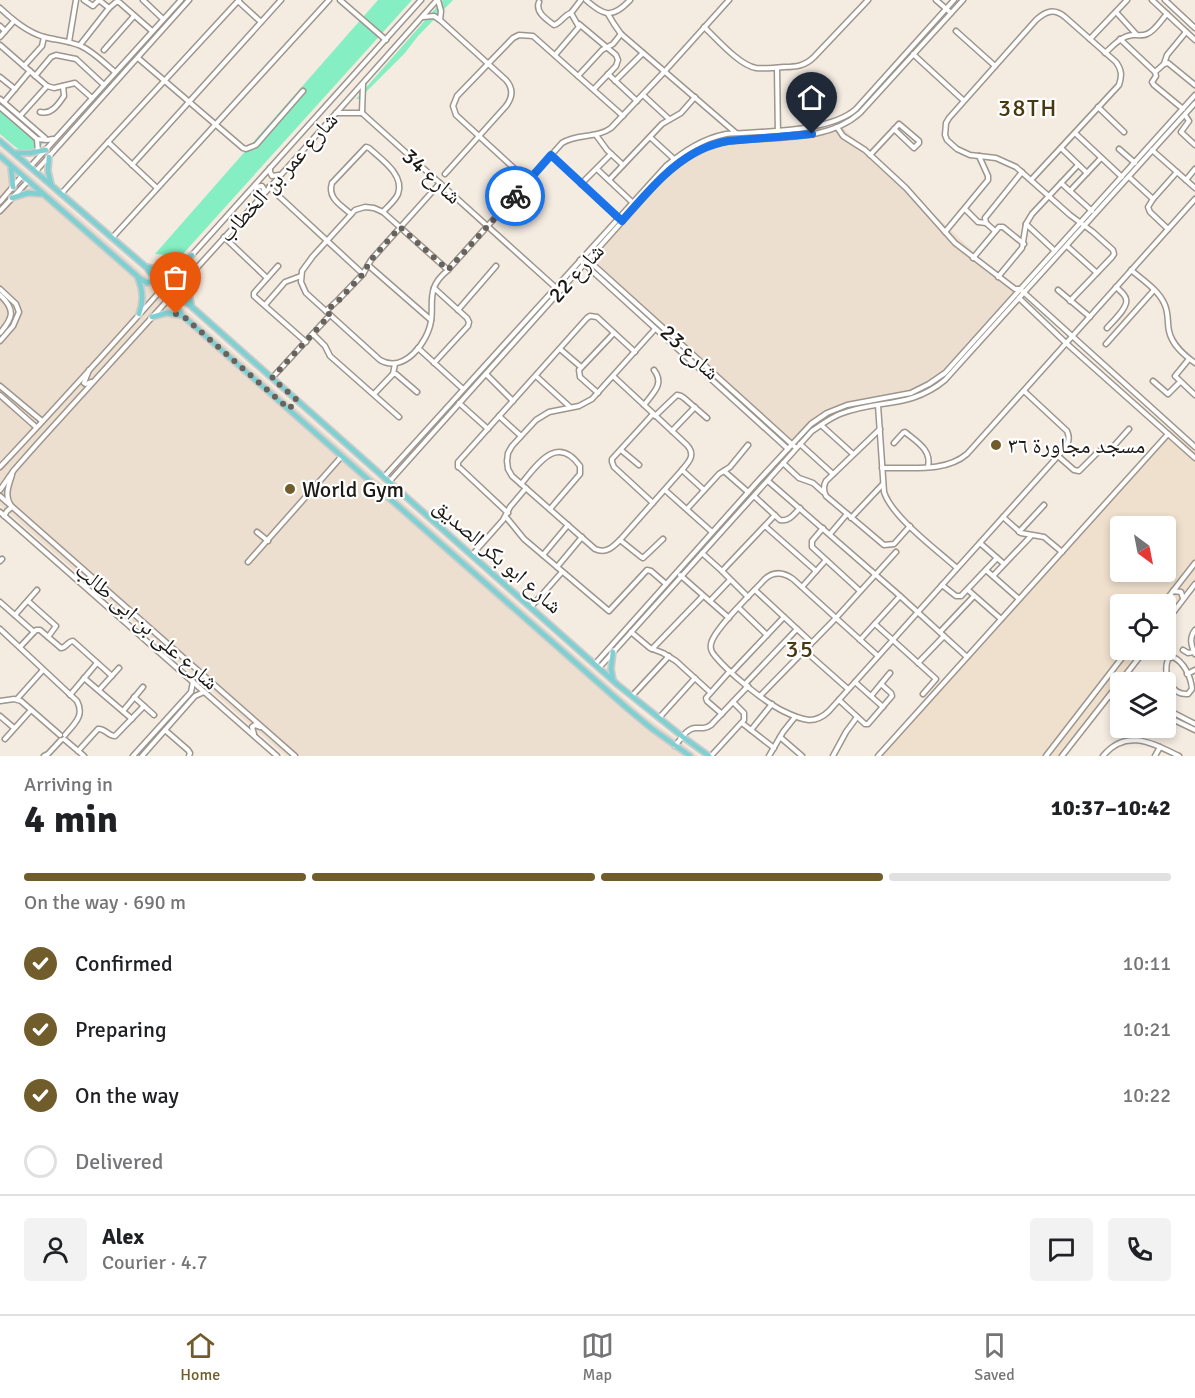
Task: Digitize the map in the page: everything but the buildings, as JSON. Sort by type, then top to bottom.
[{"type":"main road","points":[[0,141],[146,267],[153,277],[152,281],[147,283],[137,276],[0,156]]},
{"type":"main road","points":[[14,153],[42,152]]},
{"type":"main road","points":[[48,158],[51,184]]},
{"type":"main road","points":[[10,165],[13,187]]},
{"type":"main road","points":[[12,198],[28,194],[42,194]]},
{"type":"main road","points":[[146,267],[166,269],[176,266],[192,255]]},
{"type":"main road","points":[[192,307],[189,287],[196,269]]},
{"type":"main road","points":[[137,276],[143,295],[139,314]]},
{"type":"main road","points":[[183,316],[176,307],[177,302],[184,301],[192,307]]},
{"type":"main road","name":"شارع ابو بكر الصديق","points":[[192,307],[613,680],[710,756]]},
{"type":"main road","points":[[152,317],[167,313],[183,316]]},
{"type":"main road","name":"شارع ابو بكر الصديق","points":[[183,316],[610,694],[690,756]]},
{"type":"main road","points":[[259,382],[267,374]]},
{"type":"main road","points":[[289,409],[297,400]]},
{"type":"main road","points":[[440,542],[447,533]]},
{"type":"main road","points":[[613,680],[611,663],[614,652]]},
{"type":"street","points":[[69,42],[76,0]]},
{"type":"street","points":[[84,0],[93,6],[99,0],[109,8]]},
{"type":"street","points":[[143,0],[149,2],[163,19]]},
{"type":"street","points":[[30,167],[181,0],[185,4]]},
{"type":"street","points":[[36,171],[189,0]]},
{"type":"street","points":[[132,165],[281,0]]},
{"type":"street","points":[[112,238],[329,0]]},
{"type":"street","points":[[340,0],[386,40]]},
{"type":"street","name":"شارع عمر بن الخطاب","points":[[0,466],[65,398],[421,0]]},
{"type":"street","points":[[438,0],[441,11],[440,20]]},
{"type":"street","name":"شارع عمر بن الخطاب","points":[[0,489],[74,403],[438,0]]},
{"type":"street","points":[[539,2],[537,6],[539,12],[556,25],[571,13],[580,0]]},
{"type":"street","points":[[586,0],[598,11],[608,14],[620,9],[630,0]]},
{"type":"street","points":[[448,270],[382,212],[365,207],[351,214],[302,271],[301,276],[302,288],[306,293],[380,360],[396,364],[407,357],[418,348],[427,333],[431,321],[431,298],[436,283],[448,270],[487,226],[528,181],[551,155],[570,139],[606,131],[643,95],[729,0]]},
{"type":"street","points":[[704,27],[745,64],[754,68],[796,67],[810,61],[868,0]]},
{"type":"street","points":[[936,0],[951,13]]},
{"type":"street","name":"شارع 22","points":[[389,482],[588,260],[632,202],[674,159],[705,140],[726,134],[819,126],[846,117],[856,109],[954,0]]},
{"type":"street","name":"شارع 22","points":[[384,477],[583,256],[662,177],[685,159],[718,142],[812,134],[837,128],[849,122],[860,113],[963,0]]},
{"type":"street","points":[[1090,39],[1127,0]]},
{"type":"street","points":[[1152,0],[1195,40]]},
{"type":"street","points":[[1165,0],[1195,28]]},
{"type":"street","points":[[80,45],[115,1],[119,2],[152,32]]},
{"type":"street","points":[[61,194],[239,1],[261,22]]},
{"type":"street","points":[[0,8],[14,21],[33,33],[80,45],[115,72]]},
{"type":"street","points":[[1031,180],[1119,85],[1121,79],[1120,67],[1105,52],[1060,13],[1052,11],[1046,12],[1036,20],[963,100],[946,123],[945,135],[957,149],[970,155],[1003,160],[1022,172],[1031,180],[1049,195],[1082,224],[1093,232],[1114,252],[1112,257],[1070,301]]},
{"type":"street","points":[[1116,12],[1137,35]]},
{"type":"street","points":[[571,13],[579,24],[616,55],[618,60],[616,66],[593,90]]},
{"type":"street","points":[[608,14],[621,34],[736,134]]},
{"type":"street","points":[[1105,52],[1120,39],[1130,35],[1150,33],[1167,14]]},
{"type":"street","points":[[104,50],[135,16]]},
{"type":"street","points":[[422,17],[431,16],[440,20],[509,83],[512,92],[510,101],[445,174]]},
{"type":"street","points":[[0,37],[14,21]]},
{"type":"street","points":[[555,55],[579,24]]},
{"type":"street","points":[[0,26],[5,31]]},
{"type":"street","points":[[956,31],[995,66]]},
{"type":"street","points":[[1155,72],[1164,64],[1167,55],[1186,32]]},
{"type":"street","points":[[578,76],[602,50],[613,44],[621,34]]},
{"type":"street","points":[[528,181],[456,116],[453,106],[457,96],[513,38],[519,35],[533,36],[622,116]]},
{"type":"street","points":[[24,66],[42,46],[44,37]]},
{"type":"street","points":[[1120,39],[1155,72],[1153,84],[1183,109]]},
{"type":"street","points":[[0,45],[47,86],[54,88],[75,83],[92,98]]},
{"type":"street","points":[[909,51],[963,100]]},
{"type":"street","points":[[615,81],[643,53]]},
{"type":"street","points":[[35,76],[51,57],[56,55],[76,59],[104,85]]},
{"type":"street","points":[[138,58],[243,148],[249,149],[256,145],[303,91]]},
{"type":"street","points":[[1164,64],[1170,64],[1195,85]]},
{"type":"street","points":[[777,68],[778,137]]},
{"type":"street","points":[[30,71],[2,101],[0,107],[37,139],[42,152],[48,158]]},
{"type":"street","points":[[608,74],[637,101]]},
{"type":"street","points":[[0,77],[15,89]]},
{"type":"street","points":[[336,113],[362,113],[363,83]]},
{"type":"street","points":[[20,116],[47,86]]},
{"type":"street","points":[[40,112],[46,113],[52,110],[63,98],[63,86]]},
{"type":"street","points":[[643,95],[669,119]]},
{"type":"street","points":[[597,666],[614,652],[798,446],[821,424],[840,414],[915,398],[938,385],[952,373],[1055,251],[1129,177],[1195,95]]},
{"type":"street","points":[[609,180],[662,124],[681,112],[695,98]]},
{"type":"street","points":[[2,101],[43,136],[37,139]]},
{"type":"street","points":[[597,666],[601,658],[712,532],[812,424],[827,413],[847,405],[911,393],[937,379],[1067,246],[1092,211],[1122,177],[1195,103]]},
{"type":"street","points":[[84,106],[90,111]]},
{"type":"street","points":[[1098,107],[1124,132]]},
{"type":"street","name":"شارع 34","points":[[362,113],[555,287]]},
{"type":"street","points":[[1185,115],[1189,120],[1181,132],[1194,143]]},
{"type":"street","points":[[870,155],[894,129],[900,124],[919,143],[914,148],[894,129]]},
{"type":"street","points":[[837,128],[843,136],[870,155],[916,198],[945,232],[973,258],[1072,337],[1195,447]]},
{"type":"street","points":[[1075,133],[1122,177]]},
{"type":"street","points":[[596,135],[623,165]]},
{"type":"street","points":[[650,137],[674,159]]},
{"type":"street","points":[[37,139],[55,139]]},
{"type":"street","points":[[108,142],[157,188]]},
{"type":"street","points":[[351,214],[333,198],[330,188],[366,147],[393,170],[398,180],[397,196],[382,212]]},
{"type":"street","points":[[1061,148],[1087,173]]},
{"type":"street","points":[[1119,149],[1135,163]]},
{"type":"street","points":[[1151,149],[1195,188]]},
{"type":"street","points":[[582,184],[611,154]]},
{"type":"street","points":[[551,155],[620,220]]},
{"type":"street","points":[[945,232],[988,180],[979,156]]},
{"type":"street","points":[[1070,191],[1101,158]]},
{"type":"street","points":[[998,277],[1024,244],[1026,224],[1032,214],[1078,165]]},
{"type":"street","points":[[271,168],[270,172],[273,177],[282,173]]},
{"type":"street","points":[[597,169],[632,202]]},
{"type":"street","points":[[1185,180],[1195,169]]},
{"type":"street","points":[[986,223],[986,216],[1022,172]]},
{"type":"street","points":[[1168,229],[1149,210],[1149,204],[1177,172]]},
{"type":"street","points":[[0,202],[22,176]]},
{"type":"street","points":[[1129,177],[1153,200]]},
{"type":"street","points":[[0,211],[28,181]]},
{"type":"street","points":[[326,311],[363,274],[371,260],[440,183]]},
{"type":"street","points":[[1061,183],[1092,211]]},
{"type":"street","points":[[253,188],[262,186],[263,195]]},
{"type":"street","points":[[13,187],[18,191]]},
{"type":"street","points":[[269,188],[363,274]]},
{"type":"street","points":[[882,468],[947,465],[962,458],[1195,199]]},
{"type":"street","points":[[965,209],[978,222],[986,223],[995,231]]},
{"type":"street","points":[[1026,224],[1055,251]]},
{"type":"street","points":[[973,258],[998,227],[1002,226],[1024,244]]},
{"type":"street","points":[[224,237],[267,278]]},
{"type":"street","points":[[1067,246],[1097,273]]},
{"type":"street","name":"شارع 23","points":[[583,256],[792,444],[798,446],[832,474]]},
{"type":"street","name":"شارع 23","points":[[580,260],[792,453]]},
{"type":"street","points":[[368,265],[431,321]]},
{"type":"street","points":[[278,266],[254,294],[306,342]]},
{"type":"street","points":[[458,310],[496,266]]},
{"type":"street","points":[[1131,270],[1161,297],[1166,306],[1169,330],[1173,340],[1195,363]]},
{"type":"street","points":[[265,305],[285,282],[301,276]]},
{"type":"street","points":[[1107,328],[1127,302],[1125,296],[1116,287]]},
{"type":"street","points":[[434,288],[468,320],[469,324],[434,363]]},
{"type":"street","points":[[0,289],[16,304],[19,312],[13,326],[0,341]]},
{"type":"street","points":[[1058,290],[1090,317]]},
{"type":"street","points":[[1106,344],[1154,290]]},
{"type":"street","points":[[1019,293],[1066,343],[1195,458]]},
{"type":"street","points":[[0,295],[8,302],[11,313],[9,324],[0,333]]},
{"type":"street","points":[[272,378],[330,315]]},
{"type":"street","points":[[635,352],[597,317],[587,318],[458,464],[507,515],[524,539],[609,611],[647,570],[666,584]]},
{"type":"street","points":[[613,376],[690,448],[691,459],[620,540],[612,548],[604,551],[595,549],[512,476],[508,469],[508,453],[542,415],[579,406],[598,393],[613,376],[635,352],[655,329]]},
{"type":"street","points":[[598,393],[580,377],[579,370],[614,333]]},
{"type":"street","points":[[313,334],[325,346],[330,356],[399,417]]},
{"type":"street","points":[[418,348],[463,389]]},
{"type":"street","points":[[560,349],[581,367]]},
{"type":"street","points":[[1189,359],[1175,376],[1195,395]]},
{"type":"street","points":[[374,394],[393,374],[396,364]]},
{"type":"street","points":[[91,367],[85,384],[100,375]]},
{"type":"street","points":[[1104,376],[1109,373],[1108,369]]},
{"type":"street","points":[[644,405],[658,386],[659,379],[654,370]]},
{"type":"street","points":[[393,374],[417,392]]},
{"type":"street","points":[[486,374],[513,400]]},
{"type":"street","points":[[536,376],[570,408]]},
{"type":"street","points":[[1113,384],[1113,380],[1118,378]]},
{"type":"street","points":[[1153,381],[1168,394],[1180,382]]},
{"type":"street","points":[[1,390],[42,421]]},
{"type":"street","points":[[1,390],[36,427]]},
{"type":"street","points":[[878,656],[802,586],[785,574],[776,573],[767,577],[729,618],[712,638],[711,648],[714,656],[731,672],[772,704],[795,717],[807,720],[821,718],[839,700],[1059,456],[1069,442],[1067,431],[1024,390]]},
{"type":"street","points":[[653,503],[612,465],[612,459],[654,415],[677,395],[706,418]]},
{"type":"street","points":[[65,398],[72,397],[74,403]]},
{"type":"street","points":[[878,399],[883,484],[890,505],[957,568]]},
{"type":"street","points":[[459,403],[488,429]]},
{"type":"street","points":[[672,431],[695,407]]},
{"type":"street","points":[[500,416],[521,436]]},
{"type":"street","points":[[821,424],[853,454]]},
{"type":"street","points":[[824,492],[824,484],[832,474],[880,429]]},
{"type":"street","points":[[1059,456],[1074,470],[1079,471],[1101,450],[1112,448],[1130,429]]},
{"type":"street","points":[[894,443],[905,432],[928,453],[930,460],[928,467]]},
{"type":"street","points":[[878,756],[1168,434]]},
{"type":"street","points":[[687,509],[719,474],[730,467],[747,445]]},
{"type":"street","points":[[621,450],[639,465]]},
{"type":"street","points":[[521,484],[551,453],[563,452],[578,463],[580,474],[550,509]]},
{"type":"street","points":[[248,562],[342,456]]},
{"type":"street","points":[[783,463],[799,478],[813,483],[824,492],[881,544],[888,546],[894,544],[910,526]]},
{"type":"street","points":[[1,514],[12,507],[7,498],[7,492],[14,470]]},
{"type":"street","points":[[682,470],[704,490]]},
{"type":"street","points":[[724,471],[748,492]]},
{"type":"street","points":[[768,480],[967,657]]},
{"type":"street","points":[[830,534],[883,484]]},
{"type":"street","points":[[472,555],[507,515],[510,507],[526,488]]},
{"type":"street","points":[[665,490],[712,532]]},
{"type":"street","name":"شارع على بن ابى طالب","points":[[0,496],[295,756]]},
{"type":"street","points":[[754,496],[780,520],[787,520],[800,508]]},
{"type":"street","points":[[1019,532],[1044,506]]},
{"type":"street","name":"شارع على بن ابى طالب","points":[[1,514],[277,756]]},
{"type":"street","points":[[722,571],[774,515]]},
{"type":"street","points":[[1003,517],[1019,532],[1043,536],[1062,552]]},
{"type":"street","points":[[543,555],[568,525]]},
{"type":"street","points":[[765,526],[816,571]]},
{"type":"street","points":[[823,528],[812,541],[812,547],[860,591]]},
{"type":"street","points":[[257,532],[268,541]]},
{"type":"street","points":[[993,576],[1031,535]]},
{"type":"street","points":[[557,567],[582,537]]},
{"type":"street","points":[[620,540],[643,558],[663,539]]},
{"type":"street","points":[[980,543],[1004,564]]},
{"type":"street","points":[[760,696],[896,552]]},
{"type":"street","points":[[702,553],[748,597]]},
{"type":"street","points":[[942,585],[958,597],[968,590],[997,558]]},
{"type":"street","points":[[802,586],[826,560]]},
{"type":"street","points":[[1170,594],[1195,563]]},
{"type":"street","points":[[986,570],[1019,599]]},
{"type":"street","points":[[531,607],[562,571]]},
{"type":"street","points":[[677,572],[729,618]]},
{"type":"street","points":[[1183,578],[1187,585],[1195,585]]},
{"type":"street","points":[[710,601],[730,580]]},
{"type":"street","points":[[1176,608],[1195,585]]},
{"type":"street","points":[[15,615],[37,590]]},
{"type":"street","points":[[754,590],[812,642]]},
{"type":"street","points":[[968,590],[1001,619]]},
{"type":"street","points":[[1173,591],[1181,592],[1183,599]]},
{"type":"street","points":[[652,649],[703,596]]},
{"type":"street","points":[[860,640],[900,596]]},
{"type":"street","points":[[918,663],[974,596]]},
{"type":"street","points":[[28,601],[56,626],[48,637]]},
{"type":"street","points":[[0,602],[34,632]]},
{"type":"street","points":[[739,608],[767,634]]},
{"type":"street","points":[[722,714],[706,699],[707,696],[784,617]]},
{"type":"street","points":[[875,624],[936,679],[923,694]]},
{"type":"street","points":[[0,629],[77,701],[80,711],[77,722],[44,756]]},
{"type":"street","points":[[675,746],[691,730],[711,725],[797,629]]},
{"type":"street","points":[[20,648],[34,632],[40,630],[61,648],[73,641],[112,676]]},
{"type":"street","points":[[1183,650],[1195,653],[1191,641],[1195,630]]},
{"type":"street","points":[[631,632],[652,649],[669,656],[710,692]]},
{"type":"street","points":[[804,650],[848,690]]},
{"type":"street","points":[[632,696],[669,656]]},
{"type":"street","points":[[1173,657],[1178,659],[1187,674],[1192,689],[1190,693],[1184,695],[1175,689],[1168,679],[1166,671],[1168,659],[1173,657]]},
{"type":"street","points":[[601,658],[605,661]]},
{"type":"street","points":[[1046,756],[1120,660]]},
{"type":"street","points":[[70,694],[97,663]]},
{"type":"street","points":[[99,690],[119,668]]},
{"type":"street","points":[[0,701],[17,699],[43,670]]},
{"type":"street","points":[[1187,674],[1195,670]]},
{"type":"street","points":[[871,696],[890,673]]},
{"type":"street","points":[[84,678],[132,718]]},
{"type":"street","points":[[659,718],[695,678]]},
{"type":"street","points":[[133,756],[190,692],[193,682]]},
{"type":"street","points":[[855,682],[883,707]]},
{"type":"street","points":[[839,700],[865,724],[868,724],[892,694],[881,684]]},
{"type":"street","points":[[123,711],[143,687]]},
{"type":"street","points":[[141,756],[195,696],[204,692]]},
{"type":"street","points":[[1062,756],[1108,697]]},
{"type":"street","points":[[134,698],[154,715]]},
{"type":"street","points":[[17,699],[84,756]]},
{"type":"street","points":[[710,756],[745,717],[733,702]]},
{"type":"street","points":[[751,730],[772,704]]},
{"type":"street","points":[[78,751],[98,729],[115,736],[144,706]]},
{"type":"street","points":[[234,718],[244,718],[242,709]]},
{"type":"street","points":[[5,739],[31,710]]},
{"type":"street","points":[[1176,714],[1194,722]]},
{"type":"street","points":[[0,716],[14,728]]},
{"type":"street","points":[[769,756],[795,717]]},
{"type":"street","points":[[833,756],[857,717]]},
{"type":"street","points":[[1176,721],[1195,730]]},
{"type":"street","points":[[741,723],[774,748]]},
{"type":"street","points":[[255,736],[253,726],[264,728]]},
{"type":"street","points":[[165,730],[188,750],[189,756]]},
{"type":"street","points":[[780,737],[802,756]]},
{"type":"street","points":[[1103,756],[1116,745],[1130,740],[1144,741],[1179,756]]},
{"type":"street","points":[[1155,756],[1160,747]]},
{"type":"shaded area","points":[[839,124],[1019,295],[958,363],[935,384],[912,395],[839,411],[820,421],[792,448],[584,260],[651,183],[671,164],[694,149],[721,140],[806,132]]},
{"type":"shaded area","points":[[0,148],[641,713],[699,756],[286,756],[0,505]]},
{"type":"shaded area","points":[[1173,431],[1195,451],[1195,585],[1176,611],[1176,594],[1110,594],[1110,660],[1140,660],[1132,672],[1110,672],[1110,701],[1066,756],[880,756]]},
{"type":"green space","points":[[378,0],[412,0],[181,256],[155,254]]},
{"type":"green space","points":[[443,0],[453,0],[404,54],[359,99],[356,99]]},
{"type":"green space","points":[[0,105],[44,143],[31,150],[20,150],[0,134]]},
{"type":"way so far","points":[[176,314],[183,316],[289,409],[297,400],[272,378],[330,315],[326,311],[366,271],[371,260],[400,227],[448,270],[515,196]]},
{"type":"place","name":"مسجد مجاورة ٣٦","points":[[996,445]]},
{"type":"place","name":"World Gym","points":[[290,489]]},
{"type":"district","name":"38TH","points":[[1028,108]]},
{"type":"district","name":"35","points":[[800,649]]},
{"type":"route","points":[[515,196],[551,155],[622,221],[662,177],[685,159],[708,146],[718,142],[812,134]]}]
